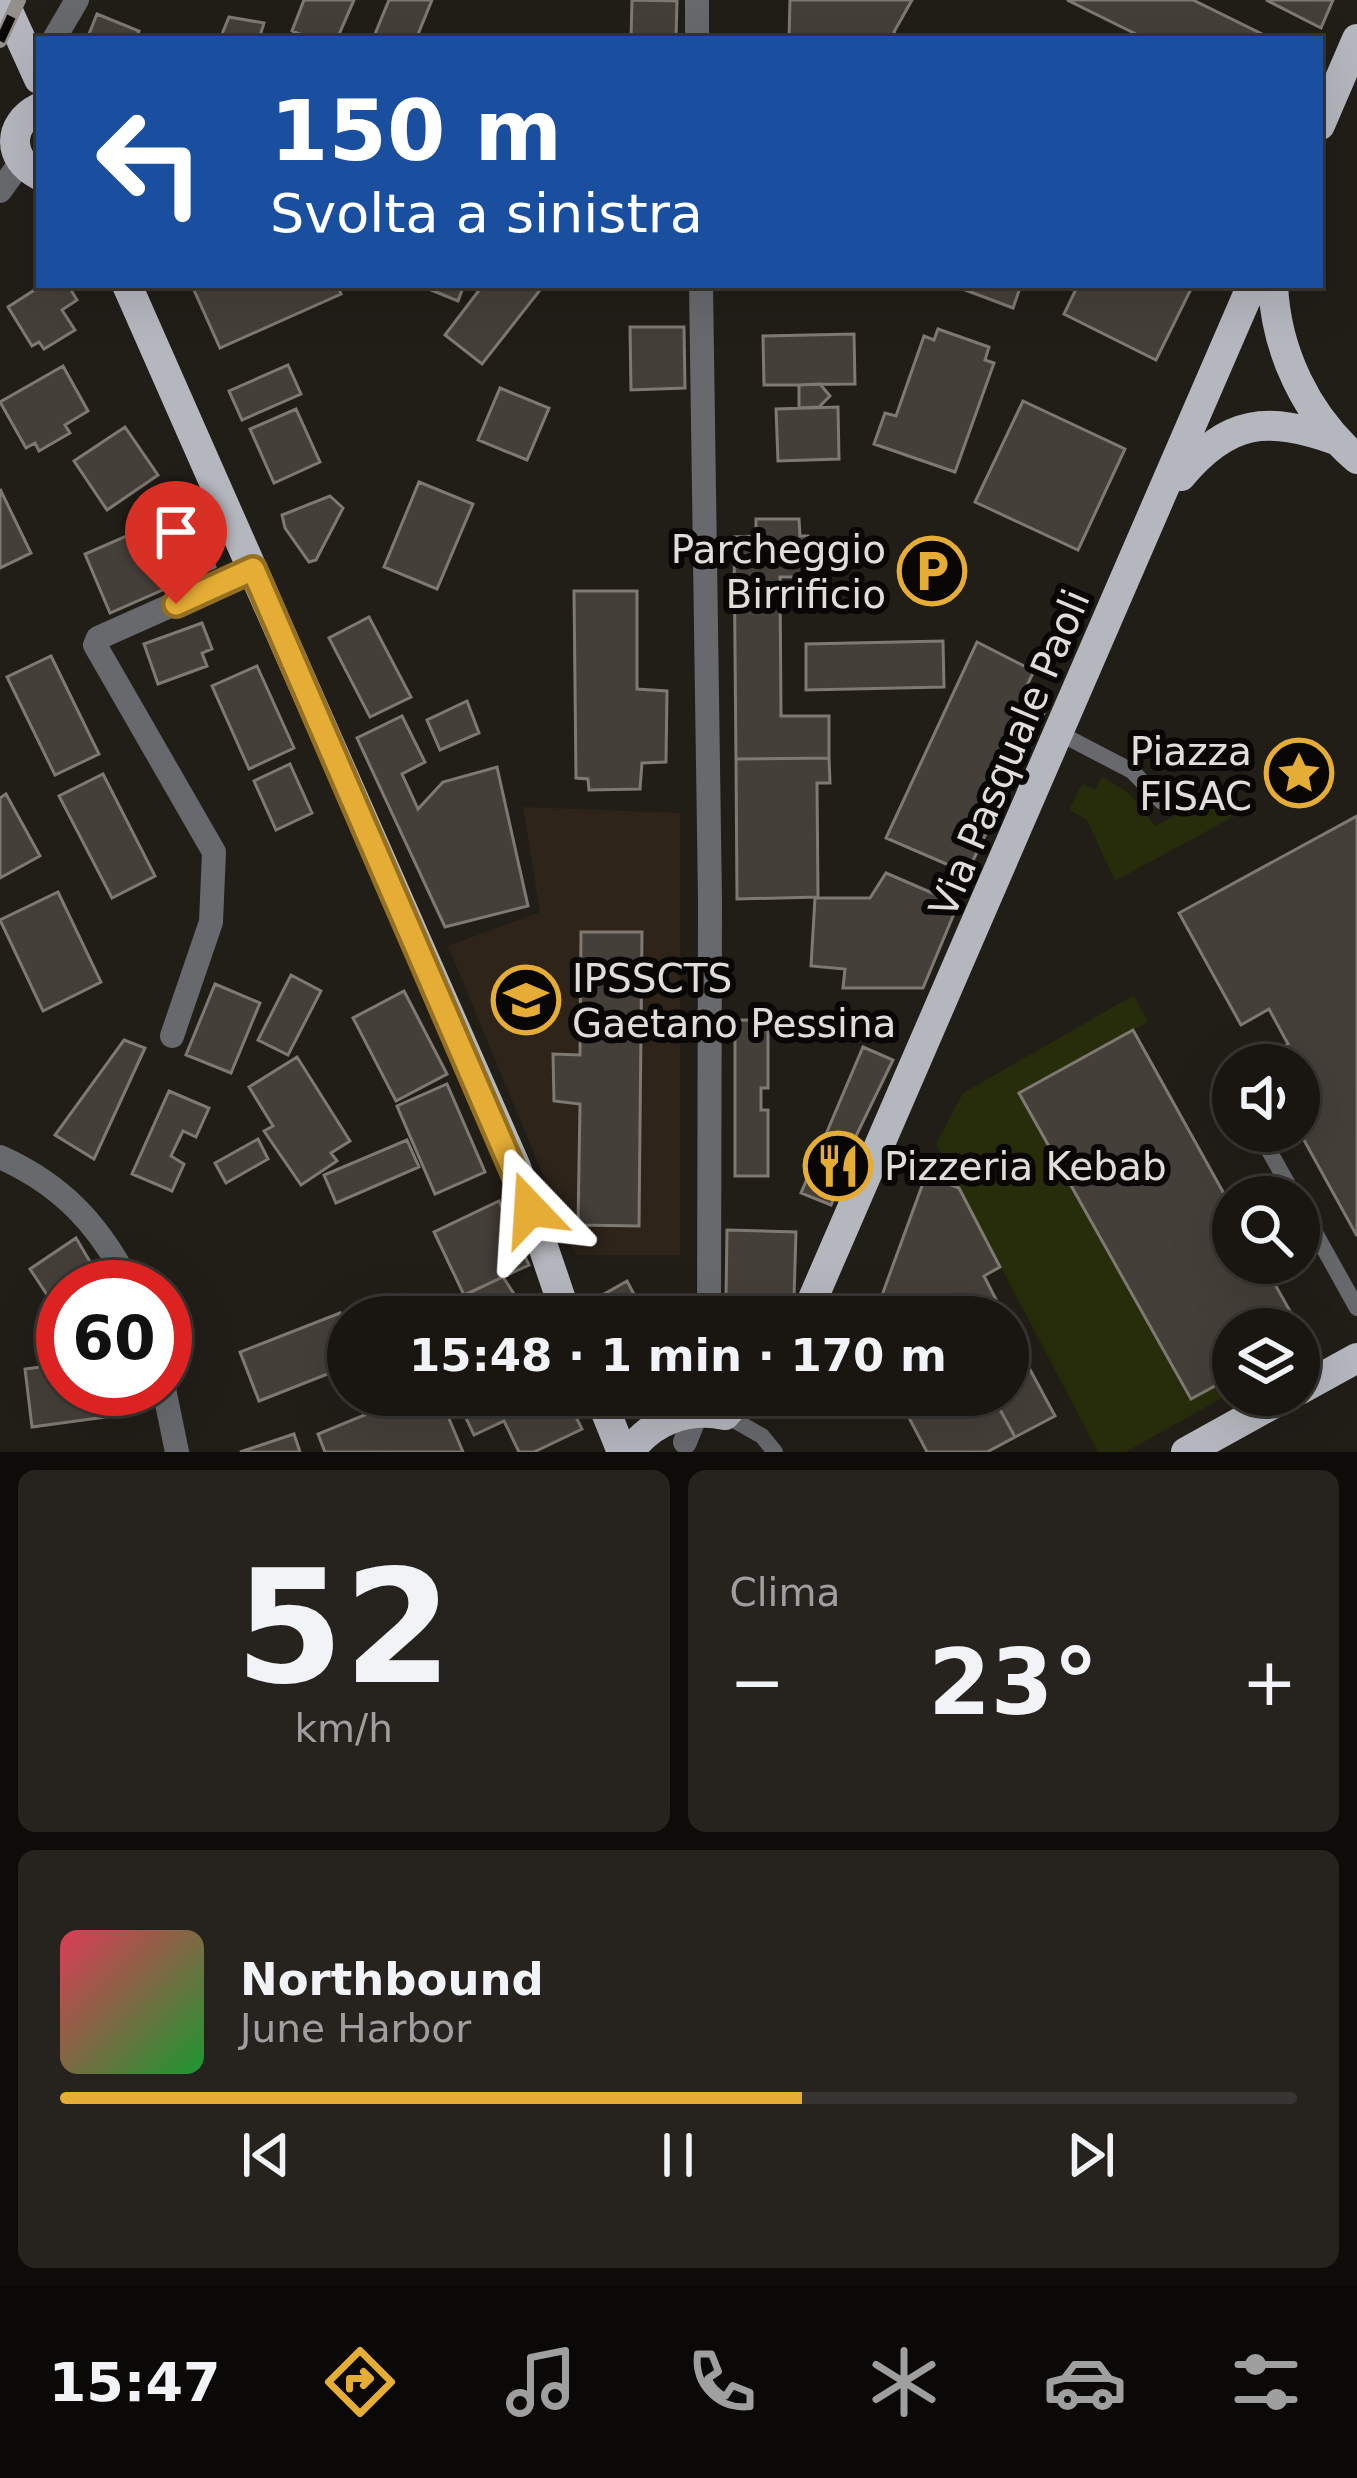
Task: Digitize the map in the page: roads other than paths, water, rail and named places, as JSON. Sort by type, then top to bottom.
[{"type":"main road","points":[[3,0],[36,53]]},
{"type":"main road","points":[[1323,118],[1357,39]]},
{"type":"main road","points":[[30,169],[14,135],[23,118],[36,110]]},
{"type":"main road","points":[[128,288],[516,1167],[560,1296]]},
{"type":"main road","name":"Via Pasquale Paoli","points":[[810,1296],[1060,734],[1251,288]]},
{"type":"main road","points":[[1273,288],[1282,344],[1295,377],[1346,450]]},
{"type":"main road","points":[[1150,521],[1204,449],[1229,432],[1261,424],[1299,427],[1346,450]]},
{"type":"main road","points":[[1320,1378],[1357,1358]]},
{"type":"main road","points":[[608,1416],[626,1452],[651,1429],[685,1416]]},
{"type":"main road","points":[[614,1416],[623,1425],[651,1429]]},
{"type":"main road","points":[[1186,1452],[1251,1416]]},
{"type":"street","points":[[52,36],[77,0]]},
{"type":"street","points":[[697,0],[697,36]]},
{"type":"street","points":[[0,191],[30,169]]},
{"type":"street","points":[[701,288],[710,901],[705,1296]]},
{"type":"street","points":[[172,1036],[211,922],[214,852],[94,645],[98,638],[253,569]]},
{"type":"street","points":[[0,1157],[43,1176],[107,1241],[117,1260]]},
{"type":"street","points":[[170,1416],[177,1452]]},
{"type":"street","points":[[685,1442],[707,1416]]},
{"type":"lane","points":[[1060,734],[1132,771],[1162,802]]},
{"type":"lane","points":[[1320,1242],[1357,1309]]},
{"type":"lane","points":[[1320,1368],[1357,1348]]},
{"type":"lane","points":[[734,1416],[775,1452]]},
{"type":"lane","points":[[1167,1452],[1233,1416]]},
{"type":"railway","points":[[0,41],[19,0]]},
{"type":"place","name":"Parcheggio Birrificio","points":[[932,571]]},
{"type":"place","name":"Piazza FISAC","points":[[1299,773]]},
{"type":"place","name":"IPSSCTS Gaetano Pessina","points":[[526,1000]]},
{"type":"place","name":"Pizzeria Kebab","points":[[838,1166]]}]
